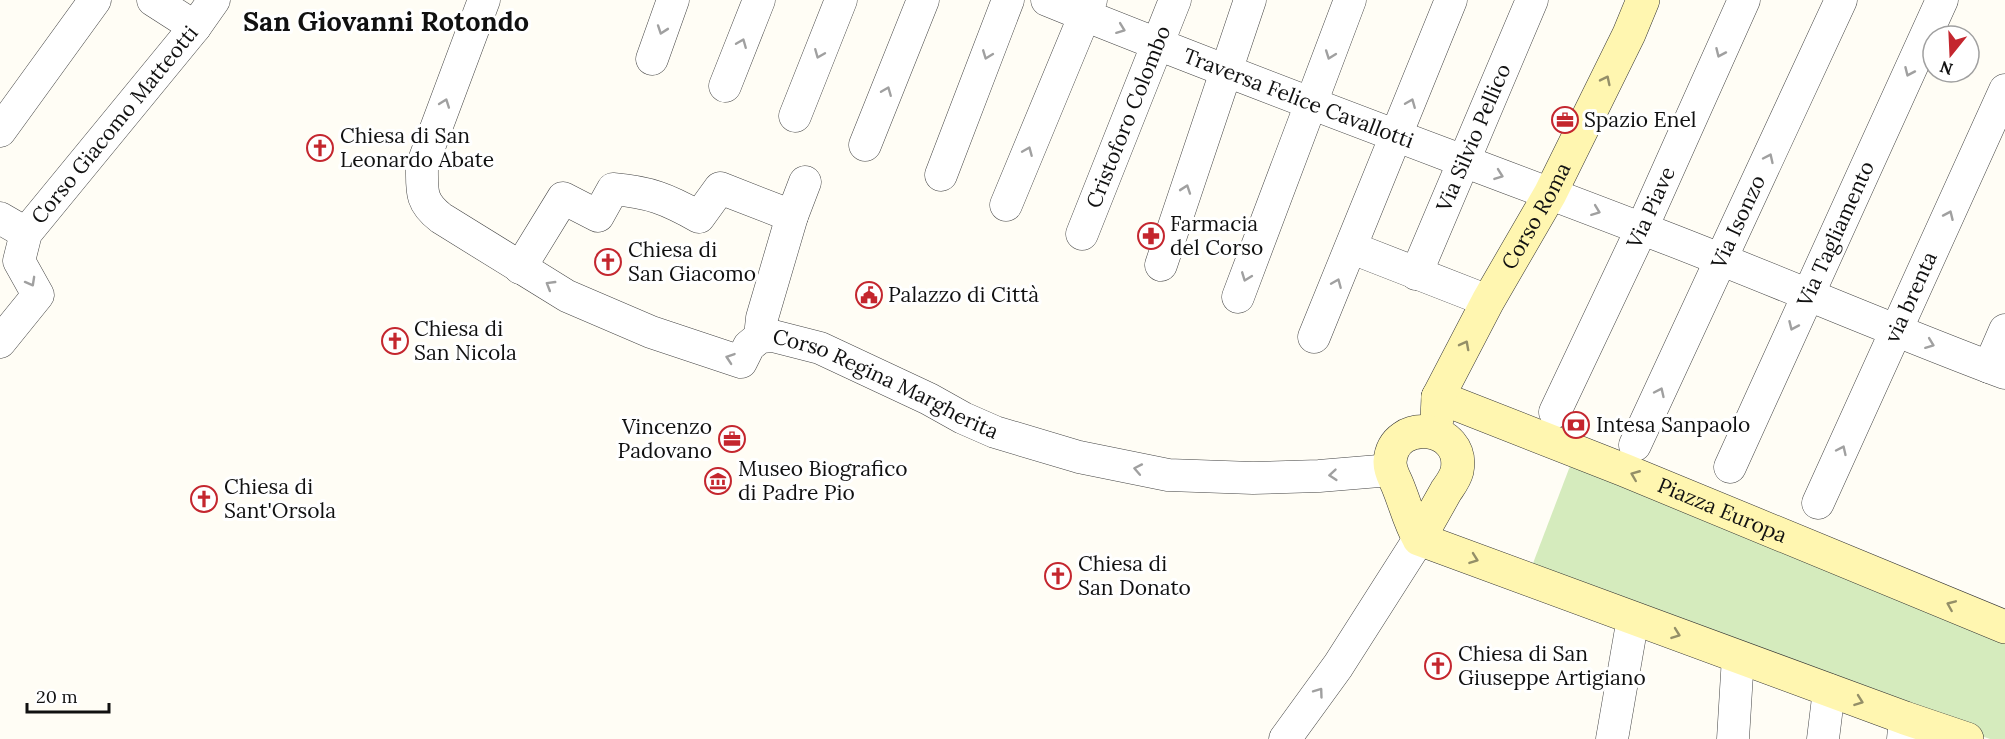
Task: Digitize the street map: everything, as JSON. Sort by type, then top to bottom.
[{"type":"main road","name":"Corso Roma","points":[[1441,437],[1438,397],[1488,302],[1550,194],[1629,34],[1643,0]]},
{"type":"main road","name":"Piazza Europa","points":[[1438,397],[2005,627]]},
{"type":"main road","points":[[1441,437],[1479,412]]},
{"type":"main road","points":[[1419,539],[1455,477],[1457,464],[1455,451],[1441,437],[1422,431],[1403,438],[1394,449],[1390,463],[1410,524],[1419,539],[1829,690],[1904,728],[1967,739]]},
{"type":"main road","points":[[1394,477],[1408,494],[1422,498],[1436,495],[1448,488]]},
{"type":"street","points":[[0,131],[95,0]]},
{"type":"street","points":[[153,0],[195,27]]},
{"type":"street","name":"Corso Giacomo Matteotti","points":[[0,342],[38,295],[19,261],[13,225],[195,27],[214,0]]},
{"type":"street","name":"Corso Regina Margherita","points":[[484,0],[422,166],[422,191],[429,209],[567,296],[651,332],[741,362],[749,346],[760,337],[773,336],[820,348],[995,432],[1079,457],[1171,475],[1394,477]]},
{"type":"street","points":[[652,59],[673,0]]},
{"type":"street","points":[[725,86],[759,0]]},
{"type":"street","points":[[795,116],[841,0]]},
{"type":"street","points":[[865,145],[922,0]]},
{"type":"street","points":[[941,176],[1008,0]]},
{"type":"street","name":"Traversa Felice Cavallotti","points":[[1047,0],[1088,8],[1157,44],[1642,228],[1897,332],[1997,370]]},
{"type":"street","name":"Cristoforo Colombo","points":[[1083,234],[1175,0]]},
{"type":"street","points":[[1161,265],[1250,0]]},
{"type":"street","points":[[1238,297],[1350,0]]},
{"type":"street","points":[[1314,337],[1451,0]]},
{"type":"street","name":"Via Silvio Pellico","points":[[1416,274],[1532,0]]},
{"type":"street","name":"Via Piave","points":[[1555,412],[1642,228],[1744,0]]},
{"type":"street","name":"Via Isonzo","points":[[1635,445],[1841,0]]},
{"type":"street","name":"Via Tagliamento","points":[[1730,467],[1942,0]]},
{"type":"street","points":[[1006,205],[1088,8]]},
{"type":"street","name":"via brenta","points":[[1818,503],[2005,90]]},
{"type":"street","points":[[760,337],[762,318],[792,216],[805,182]]},
{"type":"street","points":[[520,268],[563,198],[598,216],[613,189],[641,191],[667,199],[699,217],[720,188],[792,216]]},
{"type":"street","points":[[1352,248],[1488,302]]},
{"type":"street","points":[[1997,370],[2005,330]]},
{"type":"street","points":[[1285,739],[1338,666],[1419,539]]},
{"type":"street","points":[[1612,739],[1633,618]]},
{"type":"street","points":[[1733,739],[1738,657]]},
{"type":"street","points":[[1823,739],[1829,690]]},
{"type":"green space","points":[[1575,453],[2005,629],[2005,739],[1990,739],[1527,579]]},
{"type":"place","name":"Spazio Enel","points":[[1565,120]]},
{"type":"place","name":"Chiesa di San Leonardo Abate","points":[[320,148]]},
{"type":"place","name":"Farmacia del Corso","points":[[1151,236]]},
{"type":"place","name":"Chiesa di San Giacomo","points":[[608,262]]},
{"type":"place","name":"Palazzo di Città","points":[[869,295]]},
{"type":"place","name":"Chiesa di San Nicola","points":[[395,341]]},
{"type":"place","name":"Intesa Sanpaolo","points":[[1576,425]]},
{"type":"place","name":"Vincenzo Padovano","points":[[732,439]]},
{"type":"place","name":"Museo Biografico di Padre Pio","points":[[718,481]]},
{"type":"place","name":"Chiesa di Sant'Orsola","points":[[204,499]]},
{"type":"place","name":"Chiesa di San Donato","points":[[1058,576]]},
{"type":"place","name":"Chiesa di San Giuseppe Artigiano","points":[[1438,666]]},
{"type":"district","name":"San Giovanni Rotondo","points":[[386,22]]}]
